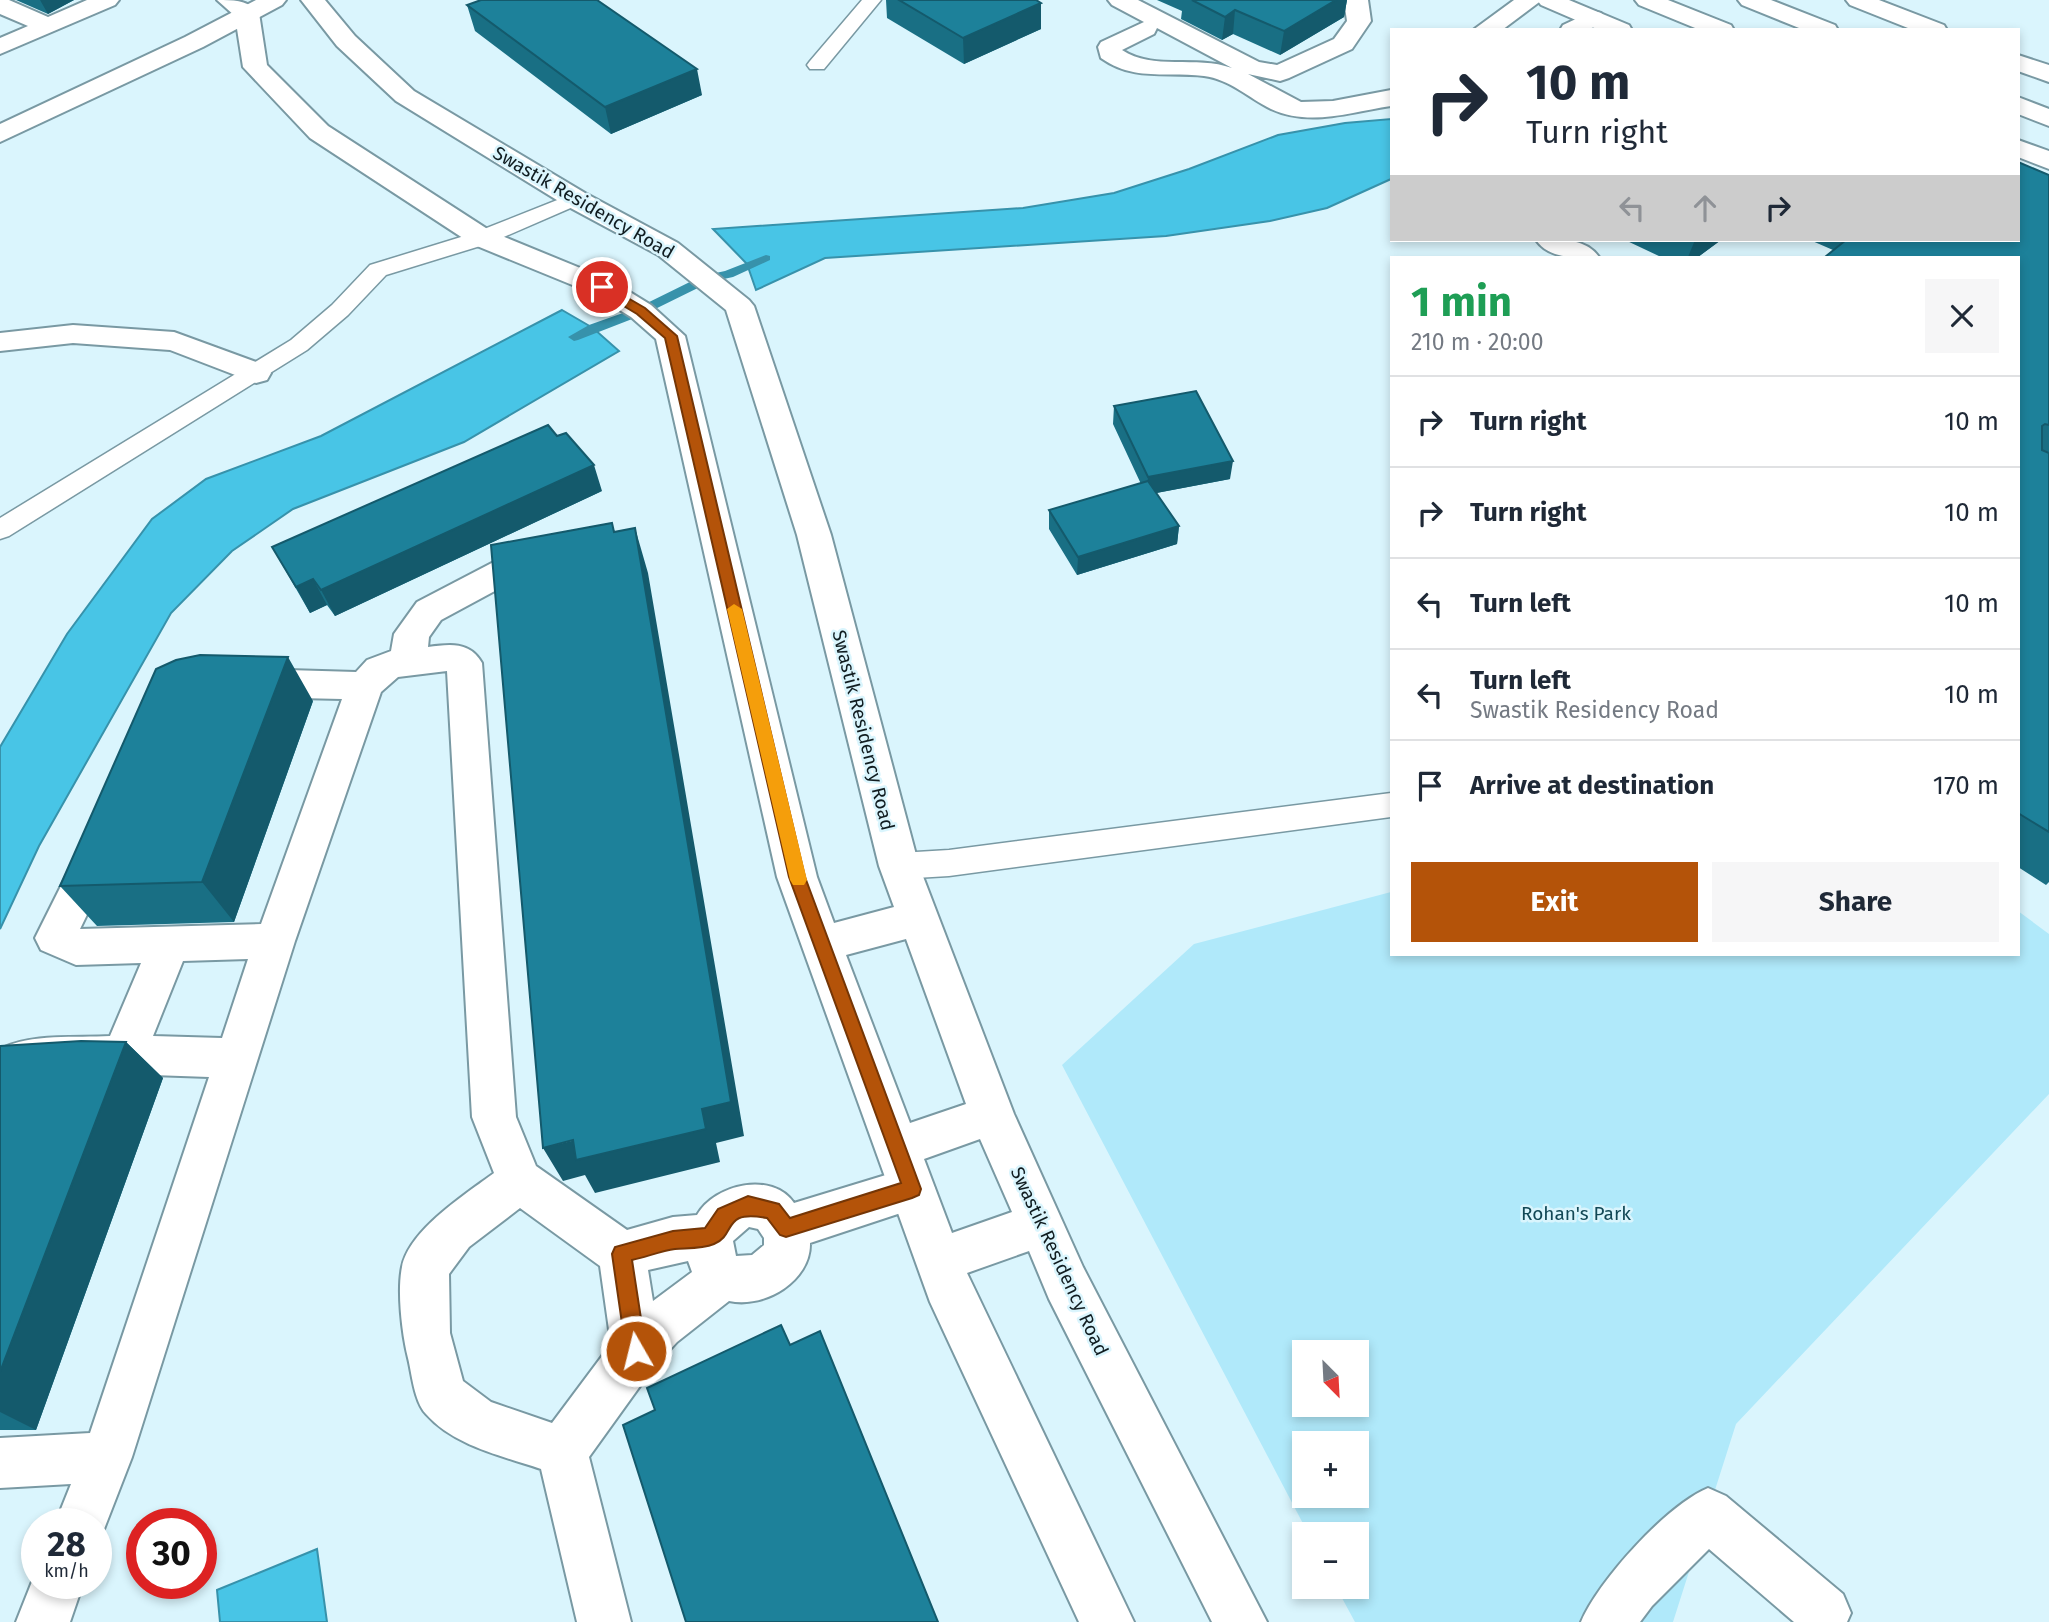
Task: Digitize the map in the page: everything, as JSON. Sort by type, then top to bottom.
[{"type":"street","points":[[0,47],[107,0]]},
{"type":"street","points":[[0,135],[194,42],[238,7],[274,0]]},
{"type":"street","name":"Swastik Residency Road","points":[[313,0],[346,41],[405,96],[575,199],[668,249],[739,306],[814,535],[899,866],[992,1115],[1066,1283],[1240,1622]]},
{"type":"street","points":[[1120,0],[1252,68],[1280,73],[1343,44],[1359,20],[1356,0]]},
{"type":"street","points":[[1497,28],[1530,0]]},
{"type":"street","points":[[1549,0],[1582,24],[1607,28]]},
{"type":"street","points":[[1647,0],[1717,28]]},
{"type":"street","points":[[1750,0],[1821,28]]},
{"type":"street","points":[[1858,0],[1930,28]]},
{"type":"street","points":[[0,5],[46,25]]},
{"type":"street","points":[[238,7],[255,66],[319,132],[482,238],[602,287],[641,311],[670,336],[797,877],[954,1302],[1107,1622]]},
{"type":"street","points":[[1145,29],[1110,47],[1110,53],[1135,68],[1216,70],[1285,105],[1303,110],[1390,98]]},
{"type":"street","points":[[2020,63],[2049,74]]},
{"type":"street","points":[[1300,65],[1326,74]]},
{"type":"street","points":[[1352,83],[1390,83]]},
{"type":"street","points":[[2020,106],[2049,118]]},
{"type":"street","points":[[2020,149],[2049,161]]},
{"type":"street","points":[[1554,242],[1583,256]]},
{"type":"street","points":[[0,342],[74,334],[174,341],[256,373]]},
{"type":"street","points":[[407,662],[412,634],[429,611],[546,548]]},
{"type":"street","points":[[87,1508],[107,1457],[275,941],[365,686],[380,670],[407,662],[454,657],[464,663],[494,1117],[520,1181],[622,1254],[636,1351]]},
{"type":"street","points":[[217,685],[228,682],[365,686]]},
{"type":"street","points":[[110,826],[55,938],[76,947],[275,941]]},
{"type":"street","points":[[822,944],[918,918]]},
{"type":"street","points":[[124,1055],[169,944]]},
{"type":"street","points":[[0,1072],[19,1061],[124,1055],[238,1058]]},
{"type":"street","points":[[786,1228],[904,1168],[992,1115]]},
{"type":"street","points":[[520,1181],[453,1231],[425,1267],[426,1333],[442,1396],[477,1422],[562,1451]]},
{"type":"street","points":[[562,1451],[636,1351],[717,1256],[725,1216],[748,1205],[772,1210],[786,1228],[788,1241],[778,1266],[767,1275],[740,1282],[717,1256],[673,1240],[622,1254]]},
{"type":"street","points":[[939,1260],[1042,1224]]},
{"type":"street","points":[[562,1451],[604,1622]]},
{"type":"street","points":[[0,1462],[107,1457]]},
{"type":"street","points":[[1608,1622],[1633,1587],[1708,1514],[1824,1613]]},
{"type":"street","points":[[43,1622],[51,1599]]},
{"type":"lane","points":[[817,65],[872,0]]},
{"type":"lane","points":[[0,530],[299,345],[330,319],[378,270],[482,238],[575,199]]},
{"type":"lane","points":[[899,866],[949,863],[1390,805]]},
{"type":"green space","name":"Rohan's Park","points":[[1390,892],[1390,956],[2020,956],[2020,912],[2049,934],[2049,1094],[1736,1424],[1673,1622],[1355,1622],[1343,1599],[1369,1599],[1369,1522],[1302,1522],[1295,1508],[1369,1508],[1369,1431],[1292,1431],[1292,1503],[1062,1065],[1194,944]]},
{"type":"water","points":[[1390,119],[1390,179],[1327,208],[1270,221],[1166,236],[825,258],[756,290],[747,264],[713,229],[1023,208],[1114,193],[1189,169],[1278,135],[1345,123]]},
{"type":"water","points":[[562,310],[593,328],[619,351],[464,442],[293,509],[232,551],[171,613],[39,846],[0,929],[0,747],[67,634],[152,519],[206,479],[321,436]]},
{"type":"water","points":[[317,1549],[327,1622],[220,1622],[217,1590]]},
{"type":"building","points":[[481,0],[597,0],[697,69],[605,107],[467,5]]},
{"type":"building","points":[[899,0],[1036,0],[1041,3],[963,38]]},
{"type":"building","points":[[1192,0],[1336,0],[1284,31],[1235,10],[1225,17]]},
{"type":"building","points":[[2020,163],[2049,175],[2049,425],[2042,426],[2042,450],[2049,453],[2049,832],[2020,814],[2020,256],[1826,256],[1844,242],[2020,242]]},
{"type":"building","points":[[1196,391],[1233,461],[1148,477],[1114,406]]},
{"type":"building","points":[[548,425],[557,436],[566,433],[594,465],[321,590],[313,579],[296,587],[272,547]]},
{"type":"building","points":[[1148,481],[1179,526],[1078,557],[1049,510]]},
{"type":"building","points":[[612,523],[614,532],[635,528],[731,1102],[702,1109],[706,1129],[576,1160],[573,1140],[543,1148],[491,545]]},
{"type":"building","points":[[200,655],[288,657],[202,882],[60,886],[156,669],[176,660]]},
{"type":"building","points":[[81,1041],[126,1042],[0,1372],[0,1046]]},
{"type":"building","points":[[781,1325],[790,1345],[820,1331],[938,1622],[686,1622],[623,1425],[655,1410],[647,1388]]},
{"type":"waterway","points":[[574,337],[641,311],[706,279],[729,274],[766,258]]},
{"type":"slow traffic","points":[[734,609],[799,880]]},
{"type":"route","points":[[602,287],[641,311],[670,336],[797,877],[912,1189],[786,1228],[781,1218],[772,1210],[748,1205],[725,1216],[716,1225],[711,1236],[673,1240],[622,1254],[636,1351]]}]
